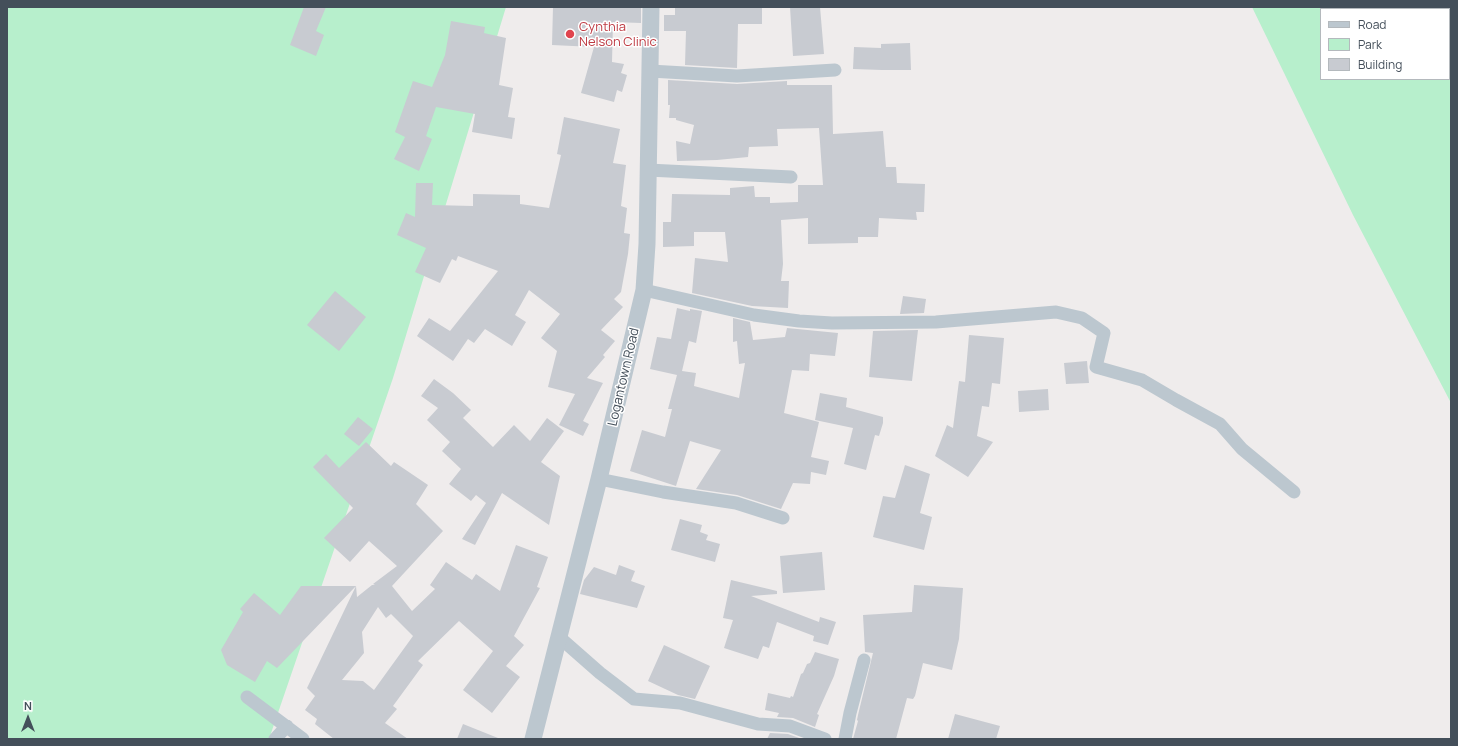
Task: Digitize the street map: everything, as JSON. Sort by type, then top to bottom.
[{"type":"street","name":"Logantown Road","points":[[533,739],[600,479],[644,290],[647,244],[651,7]]},
{"type":"street","points":[[650,72],[737,76],[835,70]]},
{"type":"street","points":[[648,170],[791,177]]},
{"type":"street","points":[[644,290],[754,315],[799,321],[840,323],[936,322],[1056,312],[1082,318],[1104,333],[1096,367],[1142,380],[1220,424],[1242,449],[1294,492]]},
{"type":"street","points":[[600,479],[663,492],[736,503],[782,518]]},
{"type":"street","points":[[559,637],[600,673],[634,699],[680,702],[758,724],[790,726],[825,739]]},
{"type":"street","points":[[845,739],[850,713],[864,660]]},
{"type":"street","points":[[247,697],[303,739]]},
{"type":"street","points":[[275,739],[287,726]]},
{"type":"green space","points":[[7,7],[506,7],[393,378],[269,739],[7,739]]},
{"type":"green space","points":[[1252,7],[1451,7],[1451,403],[1353,215]]},
{"type":"building","points":[[304,7],[326,7],[316,31],[324,35],[316,56],[290,45]]},
{"type":"building","points":[[553,7],[641,7],[641,23],[613,22],[612,62],[624,64],[621,73],[627,75],[622,92],[617,90],[614,102],[581,93],[594,47],[552,45]]},
{"type":"building","points":[[675,7],[762,7],[762,24],[738,24],[737,68],[685,65],[686,31],[664,31],[664,15],[675,15]]},
{"type":"building","points":[[790,7],[820,7],[824,54],[793,56]]},
{"type":"building","points":[[451,21],[485,27],[484,33],[506,38],[499,85],[513,88],[508,117],[515,118],[512,139],[472,132],[475,114],[436,107],[426,136],[432,139],[419,171],[394,159],[405,137],[395,132],[413,81],[432,87],[445,55]]},
{"type":"building","points":[[910,43],[911,70],[853,69],[854,47],[881,48],[881,44]]},
{"type":"building","points":[[668,80],[737,84],[787,81],[787,85],[832,85],[833,134],[883,131],[886,167],[896,167],[897,183],[925,184],[924,212],[916,212],[917,220],[879,218],[878,237],[858,237],[858,243],[808,244],[808,218],[781,220],[783,264],[781,281],[789,281],[788,308],[752,306],[692,293],[695,258],[728,262],[725,232],[694,232],[694,246],[663,247],[663,222],[671,222],[672,194],[730,195],[730,188],[754,186],[755,197],[770,197],[770,203],[798,202],[798,185],[823,185],[819,128],[777,129],[778,146],[749,147],[748,157],[717,160],[677,161],[676,141],[690,144],[694,125],[676,120],[676,118],[669,118],[670,105],[668,105]]},
{"type":"building","points":[[564,117],[620,129],[613,163],[626,165],[621,206],[627,208],[624,233],[630,234],[621,292],[614,299],[623,307],[601,330],[615,341],[603,355],[605,357],[587,378],[603,383],[583,421],[589,424],[583,436],[559,425],[575,394],[548,387],[557,351],[541,338],[560,314],[529,290],[515,315],[526,322],[512,346],[485,329],[474,343],[468,339],[453,361],[417,336],[429,318],[450,331],[498,271],[458,256],[456,261],[452,259],[440,283],[415,272],[426,248],[397,235],[406,213],[415,217],[416,183],[433,183],[432,205],[473,206],[473,194],[520,195],[520,204],[549,208],[561,155],[557,154]]},
{"type":"building","points":[[335,291],[366,317],[339,351],[307,325]]},
{"type":"building","points":[[903,296],[926,299],[924,313],[900,314]]},
{"type":"building","points":[[677,308],[690,311],[690,309],[702,311],[696,343],[689,341],[682,371],[696,373],[694,386],[739,398],[745,363],[739,364],[737,341],[733,342],[733,318],[750,322],[753,340],[785,337],[787,328],[838,333],[835,356],[810,354],[809,371],[792,370],[784,413],[819,422],[811,457],[829,461],[826,475],[811,472],[810,484],[793,483],[781,509],[737,495],[696,489],[721,450],[690,441],[676,486],[630,471],[642,430],[665,437],[672,409],[668,409],[677,375],[650,369],[657,337],[671,339]]},
{"type":"building","points":[[918,330],[912,381],[869,377],[873,331]]},
{"type":"building","points":[[969,335],[1004,338],[1000,384],[992,383],[989,407],[982,406],[977,436],[993,442],[968,477],[935,456],[947,425],[953,428],[959,381],[965,382]]},
{"type":"building","points":[[1087,361],[1089,383],[1066,384],[1064,363]]},
{"type":"building","points":[[434,379],[453,393],[471,410],[463,418],[493,447],[514,425],[530,441],[547,418],[564,431],[541,462],[560,476],[549,525],[502,493],[475,545],[462,539],[486,503],[476,495],[471,501],[449,484],[461,469],[442,451],[450,442],[427,420],[438,408],[421,396]]},
{"type":"building","points":[[1048,389],[1049,410],[1019,412],[1018,391]]},
{"type":"building","points":[[820,393],[847,398],[846,407],[883,417],[883,423],[879,436],[875,435],[866,470],[844,464],[853,428],[815,420]]},
{"type":"building","points":[[358,417],[373,429],[359,446],[344,434]]},
{"type":"building","points":[[366,442],[391,466],[394,462],[428,485],[416,504],[443,531],[392,586],[412,611],[435,589],[430,585],[446,562],[472,580],[476,574],[500,591],[516,545],[548,557],[537,587],[540,588],[514,636],[524,645],[506,666],[520,677],[492,713],[463,690],[493,651],[459,621],[418,661],[423,665],[393,706],[397,709],[385,723],[408,739],[334,739],[315,724],[317,719],[305,710],[315,696],[307,688],[356,586],[357,597],[372,585],[375,585],[373,584],[397,566],[369,541],[350,562],[324,538],[353,508],[313,467],[326,454],[339,468]],"holes":[[[378,607],[386,618],[391,614],[413,636],[374,690],[363,681],[342,680],[364,653],[362,632]]]},
{"type":"building","points":[[905,465],[930,474],[920,513],[932,517],[924,550],[873,537],[883,496],[895,498]]},
{"type":"building","points":[[680,519],[702,525],[700,532],[708,535],[706,540],[720,544],[715,562],[671,550]]},
{"type":"building","points":[[822,552],[825,590],[783,593],[780,556]]},
{"type":"building","points":[[619,565],[635,571],[631,581],[645,586],[637,608],[580,594],[584,580],[594,567],[616,575]]},
{"type":"building","points":[[731,580],[777,591],[777,594],[751,596],[819,622],[820,617],[836,622],[828,645],[813,641],[814,636],[777,622],[769,648],[763,646],[758,659],[724,648],[733,620],[723,618]]},
{"type":"building","points":[[914,585],[963,588],[959,639],[952,670],[923,663],[915,696],[913,699],[907,698],[896,739],[853,739],[873,653],[865,652],[863,615],[912,612]]},
{"type":"building","points":[[301,586],[356,586],[277,668],[267,661],[255,682],[227,665],[221,650],[243,612],[240,609],[254,593],[280,615]]},
{"type":"building","points":[[664,645],[710,666],[695,699],[678,695],[648,681]]},
{"type":"building","points":[[815,652],[839,659],[834,676],[817,714],[819,715],[815,727],[793,718],[777,717],[779,713],[765,710],[768,693],[790,698],[791,696],[793,697],[801,674],[803,673],[807,664],[810,663]]},
{"type":"building","points":[[955,714],[1000,726],[996,739],[948,739]]},
{"type":"building","points":[[463,724],[498,738],[498,739],[457,739]]},
{"type":"building","points":[[770,733],[788,734],[802,739],[767,739]]},
{"type":"place","name":"Cynthia Nelson Clinic","points":[[570,34]]}]
